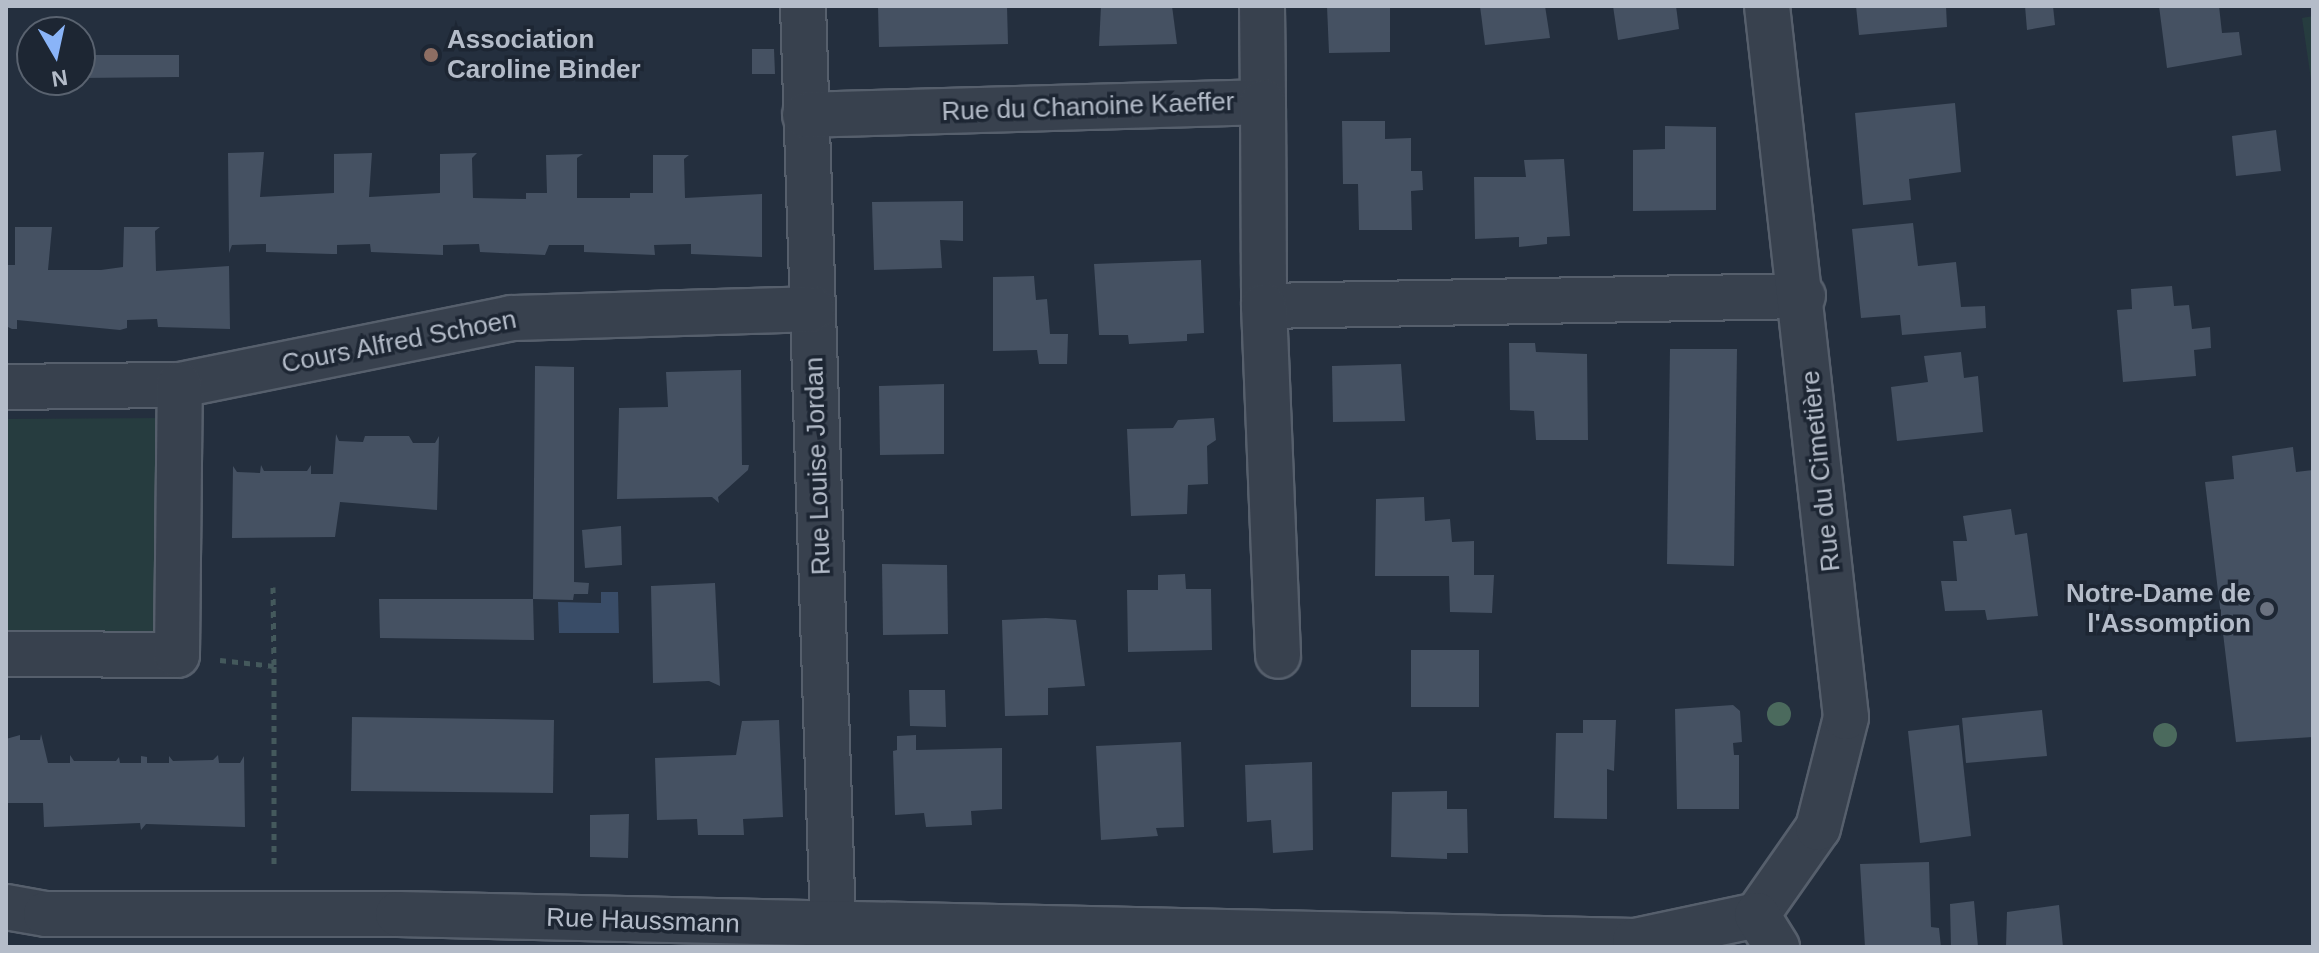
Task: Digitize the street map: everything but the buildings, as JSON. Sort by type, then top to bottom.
[{"type":"street","name":"Rue Louise Jordan","points":[[803,6],[833,927]]},
{"type":"street","points":[[1262,6],[1263,102]]},
{"type":"street","name":"Rue du Cimetière","points":[[1767,6],[1803,296],[1846,717],[1818,828],[1767,931]]},
{"type":"street","name":"Rue du Chanoine Kaeffer","points":[[805,115],[1263,102],[1264,306],[1278,656]]},
{"type":"street","points":[[1264,306],[1803,296]]},
{"type":"street","name":"Cours Alfred Schoen","points":[[6,387],[180,385],[511,318],[812,309]]},
{"type":"street","points":[[6,654],[177,655],[180,385]]},
{"type":"street","name":"Rue Haussmann","points":[[6,907],[46,914],[274,914],[398,931],[833,927],[1635,941],[1767,931]]},
{"type":"path","points":[[273,587],[274,914]]},
{"type":"path","points":[[177,655],[274,666]]},
{"type":"green space","points":[[2313,16],[2313,93],[2302,18]]},
{"type":"green space","points":[[165,418],[161,633],[6,632],[6,419]]},
{"type":"water","points":[[601,592],[618,592],[619,633],[559,633],[558,602],[601,603]]},
{"type":"place","name":"Association Caroline Binder","points":[[431,55]]},
{"type":"place","name":"Notre-Dame de l'Assomption","points":[[2267,609]]}]
